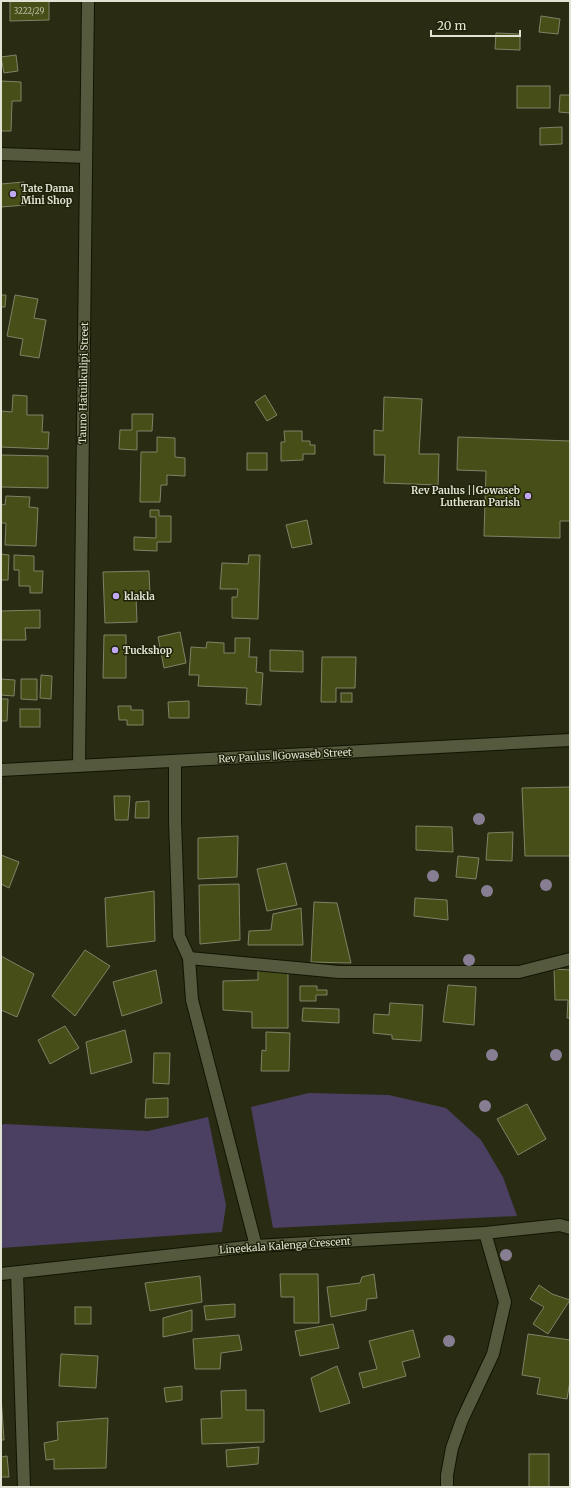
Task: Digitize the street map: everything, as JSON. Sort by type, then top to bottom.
[{"type":"street","name":"Tauno Hatuiikulipi Street","points":[[79,766],[88,1]]},
{"type":"street","points":[[1,154],[86,157]]},
{"type":"street","name":"Rev Paulus ǁGowaseb Street","points":[[1,770],[570,740]]},
{"type":"street","points":[[175,761],[175,820],[179,936],[189,958],[192,1000],[256,1246]]},
{"type":"street","points":[[189,958],[339,972],[519,972],[570,960]]},
{"type":"street","name":"Lineekala Kalenga Crescent","points":[[1,1274],[256,1246],[485,1233],[560,1225],[570,1228]]},
{"type":"street","points":[[447,1487],[447,1476],[452,1448],[462,1420],[493,1354],[505,1302],[485,1233]]},
{"type":"street","points":[[17,1273],[24,1487]]},
{"type":"shaded area","points":[[309,1093],[389,1095],[446,1108],[481,1140],[503,1177],[517,1216],[273,1228],[251,1107]]},
{"type":"shaded area","points":[[208,1117],[226,1205],[222,1232],[1,1248],[1,1125],[148,1131]]},
{"type":"building","points":[[10,1],[49,1],[49,20],[10,21]]},
{"type":"building","points":[[541,16],[560,19],[558,34],[539,32]]},
{"type":"building","points":[[496,33],[520,34],[520,50],[495,49]]},
{"type":"building","points":[[16,55],[18,71],[4,73],[1,57]]},
{"type":"building","points":[[1,81],[21,82],[21,101],[12,101],[11,131],[1,131]]},
{"type":"building","points":[[517,86],[550,86],[550,108],[517,108]]},
{"type":"building","points":[[560,95],[570,95],[570,113],[559,112]]},
{"type":"building","points":[[562,127],[562,144],[540,145],[540,128]]},
{"type":"building","name":"Tate Dama Mini Shop","points":[[24,182],[26,205],[1,207],[1,184]]},
{"type":"building","points":[[1,295],[6,295],[5,307],[1,307]]},
{"type":"building","points":[[15,295],[38,299],[34,318],[46,320],[39,358],[20,355],[23,339],[7,336]]},
{"type":"building","points":[[13,395],[27,396],[27,415],[43,415],[42,432],[49,432],[48,449],[1,447],[1,411],[12,412]]},
{"type":"building","points":[[265,395],[277,415],[267,421],[255,402]]},
{"type":"building","points":[[384,397],[422,399],[419,454],[439,454],[438,485],[384,483],[385,455],[374,455],[374,430],[383,431]]},
{"type":"building","points":[[132,414],[153,414],[152,431],[137,431],[137,450],[119,449],[120,430],[132,430]]},
{"type":"building","points":[[284,431],[302,431],[302,441],[310,441],[310,445],[315,445],[315,454],[303,454],[303,460],[281,461],[281,442],[285,442]]},
{"type":"building","points":[[157,437],[175,438],[175,457],[185,458],[185,476],[167,475],[167,485],[161,485],[160,502],[140,502],[141,452],[157,452]]},
{"type":"building","name":"Rev Paulus ||Gowaseb Lutheran Parish","points":[[458,437],[570,441],[570,521],[560,521],[560,538],[484,536],[486,471],[457,470]]},
{"type":"building","points":[[247,453],[267,453],[267,470],[247,470]]},
{"type":"building","points":[[1,455],[48,456],[48,488],[1,487]]},
{"type":"building","points":[[6,496],[30,497],[29,507],[38,508],[36,546],[5,545],[6,523],[1,523],[1,504],[5,505]]},
{"type":"building","points":[[150,510],[159,510],[159,516],[171,516],[171,542],[157,542],[157,551],[134,550],[134,537],[156,538],[156,517],[150,517]]},
{"type":"building","points":[[307,520],[312,544],[292,548],[286,525]]},
{"type":"building","points":[[1,554],[9,555],[8,580],[1,580]]},
{"type":"building","points":[[14,555],[34,556],[34,571],[43,571],[42,593],[30,593],[30,586],[19,586],[19,570],[14,570]]},
{"type":"building","points":[[249,555],[260,555],[258,619],[232,618],[232,597],[237,597],[238,589],[220,589],[222,563],[248,564]]},
{"type":"building","points":[[149,571],[150,596],[136,596],[137,622],[105,623],[103,572]]},
{"type":"building","points":[[40,610],[40,628],[25,628],[26,640],[1,640],[1,611]]},
{"type":"building","points":[[180,632],[186,663],[164,668],[158,637]]},
{"type":"building","points":[[104,635],[126,635],[126,678],[103,678]]},
{"type":"building","points":[[235,638],[250,638],[249,657],[257,657],[256,672],[263,673],[261,705],[246,704],[247,688],[198,686],[199,675],[189,675],[191,647],[206,648],[207,642],[224,643],[224,653],[235,653]]},
{"type":"building","points":[[270,650],[303,651],[303,672],[270,671]]},
{"type":"building","points":[[322,657],[356,657],[355,688],[336,688],[336,702],[321,702]]},
{"type":"building","points":[[41,675],[52,676],[51,699],[40,698]]},
{"type":"building","points":[[1,679],[15,680],[14,696],[1,695]]},
{"type":"building","points":[[21,679],[37,679],[37,700],[21,699]]},
{"type":"building","points":[[341,693],[352,693],[352,702],[341,702]]},
{"type":"building","points":[[1,699],[8,699],[7,721],[1,721]]},
{"type":"building","points":[[189,701],[189,718],[169,718],[168,702]]},
{"type":"building","points":[[118,706],[131,706],[131,710],[143,710],[143,725],[127,725],[127,720],[119,720]]},
{"type":"building","points":[[20,709],[40,709],[40,727],[20,727]]},
{"type":"building","points":[[570,787],[570,856],[525,856],[522,788]]},
{"type":"building","points":[[114,796],[130,796],[128,820],[115,820]]},
{"type":"building","points":[[149,801],[149,818],[135,818],[136,802]]},
{"type":"building","points":[[416,826],[452,827],[453,852],[416,850]]},
{"type":"building","points":[[513,832],[512,861],[486,860],[488,833]]},
{"type":"building","points":[[238,836],[237,877],[198,879],[198,838]]},
{"type":"building","points":[[1,855],[19,862],[9,888],[1,884]]},
{"type":"building","points":[[458,856],[479,858],[476,879],[456,877]]},
{"type":"building","points":[[286,863],[297,905],[267,911],[257,869]]},
{"type":"building","points":[[239,884],[240,940],[200,944],[199,885]]},
{"type":"building","points":[[154,891],[155,941],[107,947],[105,898]]},
{"type":"building","points":[[415,898],[447,900],[448,920],[414,916]]},
{"type":"building","points":[[314,902],[337,903],[351,963],[311,962]]},
{"type":"building","points":[[301,908],[303,945],[248,945],[249,931],[271,930],[273,914]]},
{"type":"building","points":[[85,950],[110,966],[75,1016],[52,996]]},
{"type":"building","points":[[1,956],[34,974],[17,1017],[1,1010]]},
{"type":"building","points":[[258,969],[288,971],[288,1028],[252,1028],[252,1012],[223,1010],[223,981],[258,980]]},
{"type":"building","points":[[554,969],[570,970],[570,1018],[567,1018],[568,1000],[555,1000]]},
{"type":"building","points":[[156,970],[162,1003],[122,1016],[113,982]]},
{"type":"building","points":[[448,985],[476,987],[474,1025],[443,1022]]},
{"type":"building","points":[[300,986],[317,986],[317,990],[327,990],[327,995],[316,995],[316,1001],[300,1001]]},
{"type":"building","points":[[390,1003],[423,1005],[421,1041],[392,1039],[392,1035],[373,1033],[374,1014],[389,1015]]},
{"type":"building","points":[[303,1008],[339,1009],[339,1023],[302,1021]]},
{"type":"building","points":[[65,1026],[79,1048],[50,1064],[38,1040]]},
{"type":"building","points":[[125,1030],[132,1062],[91,1074],[86,1042]]},
{"type":"building","points":[[266,1032],[290,1033],[289,1071],[261,1071],[262,1050],[266,1051]]},
{"type":"building","points":[[154,1053],[170,1053],[169,1084],[153,1083]]},
{"type":"building","points":[[168,1098],[168,1117],[145,1118],[146,1099]]},
{"type":"building","points":[[527,1104],[546,1139],[518,1155],[497,1119]]},
{"type":"building","points":[[280,1274],[318,1274],[319,1323],[294,1323],[294,1297],[281,1297]]},
{"type":"building","points":[[374,1274],[377,1298],[367,1299],[366,1310],[331,1317],[327,1287],[360,1283],[362,1277]]},
{"type":"building","points":[[200,1276],[202,1302],[150,1311],[145,1283]]},
{"type":"building","points":[[539,1285],[552,1294],[570,1300],[548,1334],[533,1324],[544,1307],[530,1299]]},
{"type":"building","points":[[235,1304],[235,1317],[206,1320],[204,1306]]},
{"type":"building","points":[[75,1307],[91,1307],[91,1324],[75,1324]]},
{"type":"building","points":[[192,1310],[192,1331],[163,1337],[163,1318]]},
{"type":"building","points":[[333,1324],[339,1348],[300,1356],[295,1331]]},
{"type":"building","points":[[413,1330],[420,1357],[402,1362],[406,1376],[363,1388],[359,1373],[377,1369],[369,1341]]},
{"type":"building","points":[[528,1334],[570,1340],[570,1381],[567,1399],[537,1394],[540,1378],[522,1375]]},
{"type":"building","points":[[239,1335],[242,1350],[221,1353],[220,1369],[195,1369],[193,1339]]},
{"type":"building","points":[[61,1354],[98,1356],[96,1388],[59,1386]]},
{"type":"building","points":[[337,1366],[350,1403],[320,1412],[311,1378]]},
{"type":"building","points":[[182,1386],[182,1400],[166,1402],[164,1388]]},
{"type":"building","points":[[246,1390],[246,1410],[264,1410],[264,1442],[202,1444],[201,1419],[222,1418],[221,1391]]},
{"type":"building","points":[[1,1396],[4,1440],[1,1440]]},
{"type":"building","points":[[108,1418],[106,1468],[54,1469],[54,1459],[46,1460],[44,1443],[58,1440],[57,1422]]},
{"type":"building","points":[[259,1447],[258,1464],[227,1467],[226,1450]]},
{"type":"building","points":[[529,1454],[549,1454],[549,1487],[529,1487]]},
{"type":"building","points":[[7,1456],[9,1477],[1,1477],[1,1457]]},
{"type":"place","name":"Tate Dama Mini Shop","points":[[13,194]]},
{"type":"place","name":"Rev Paulus ||Gowaseb Lutheran Parish","points":[[528,496]]},
{"type":"place","name":"klakla","points":[[116,596]]},
{"type":"place","name":"Tuckshop","points":[[115,650]]}]
